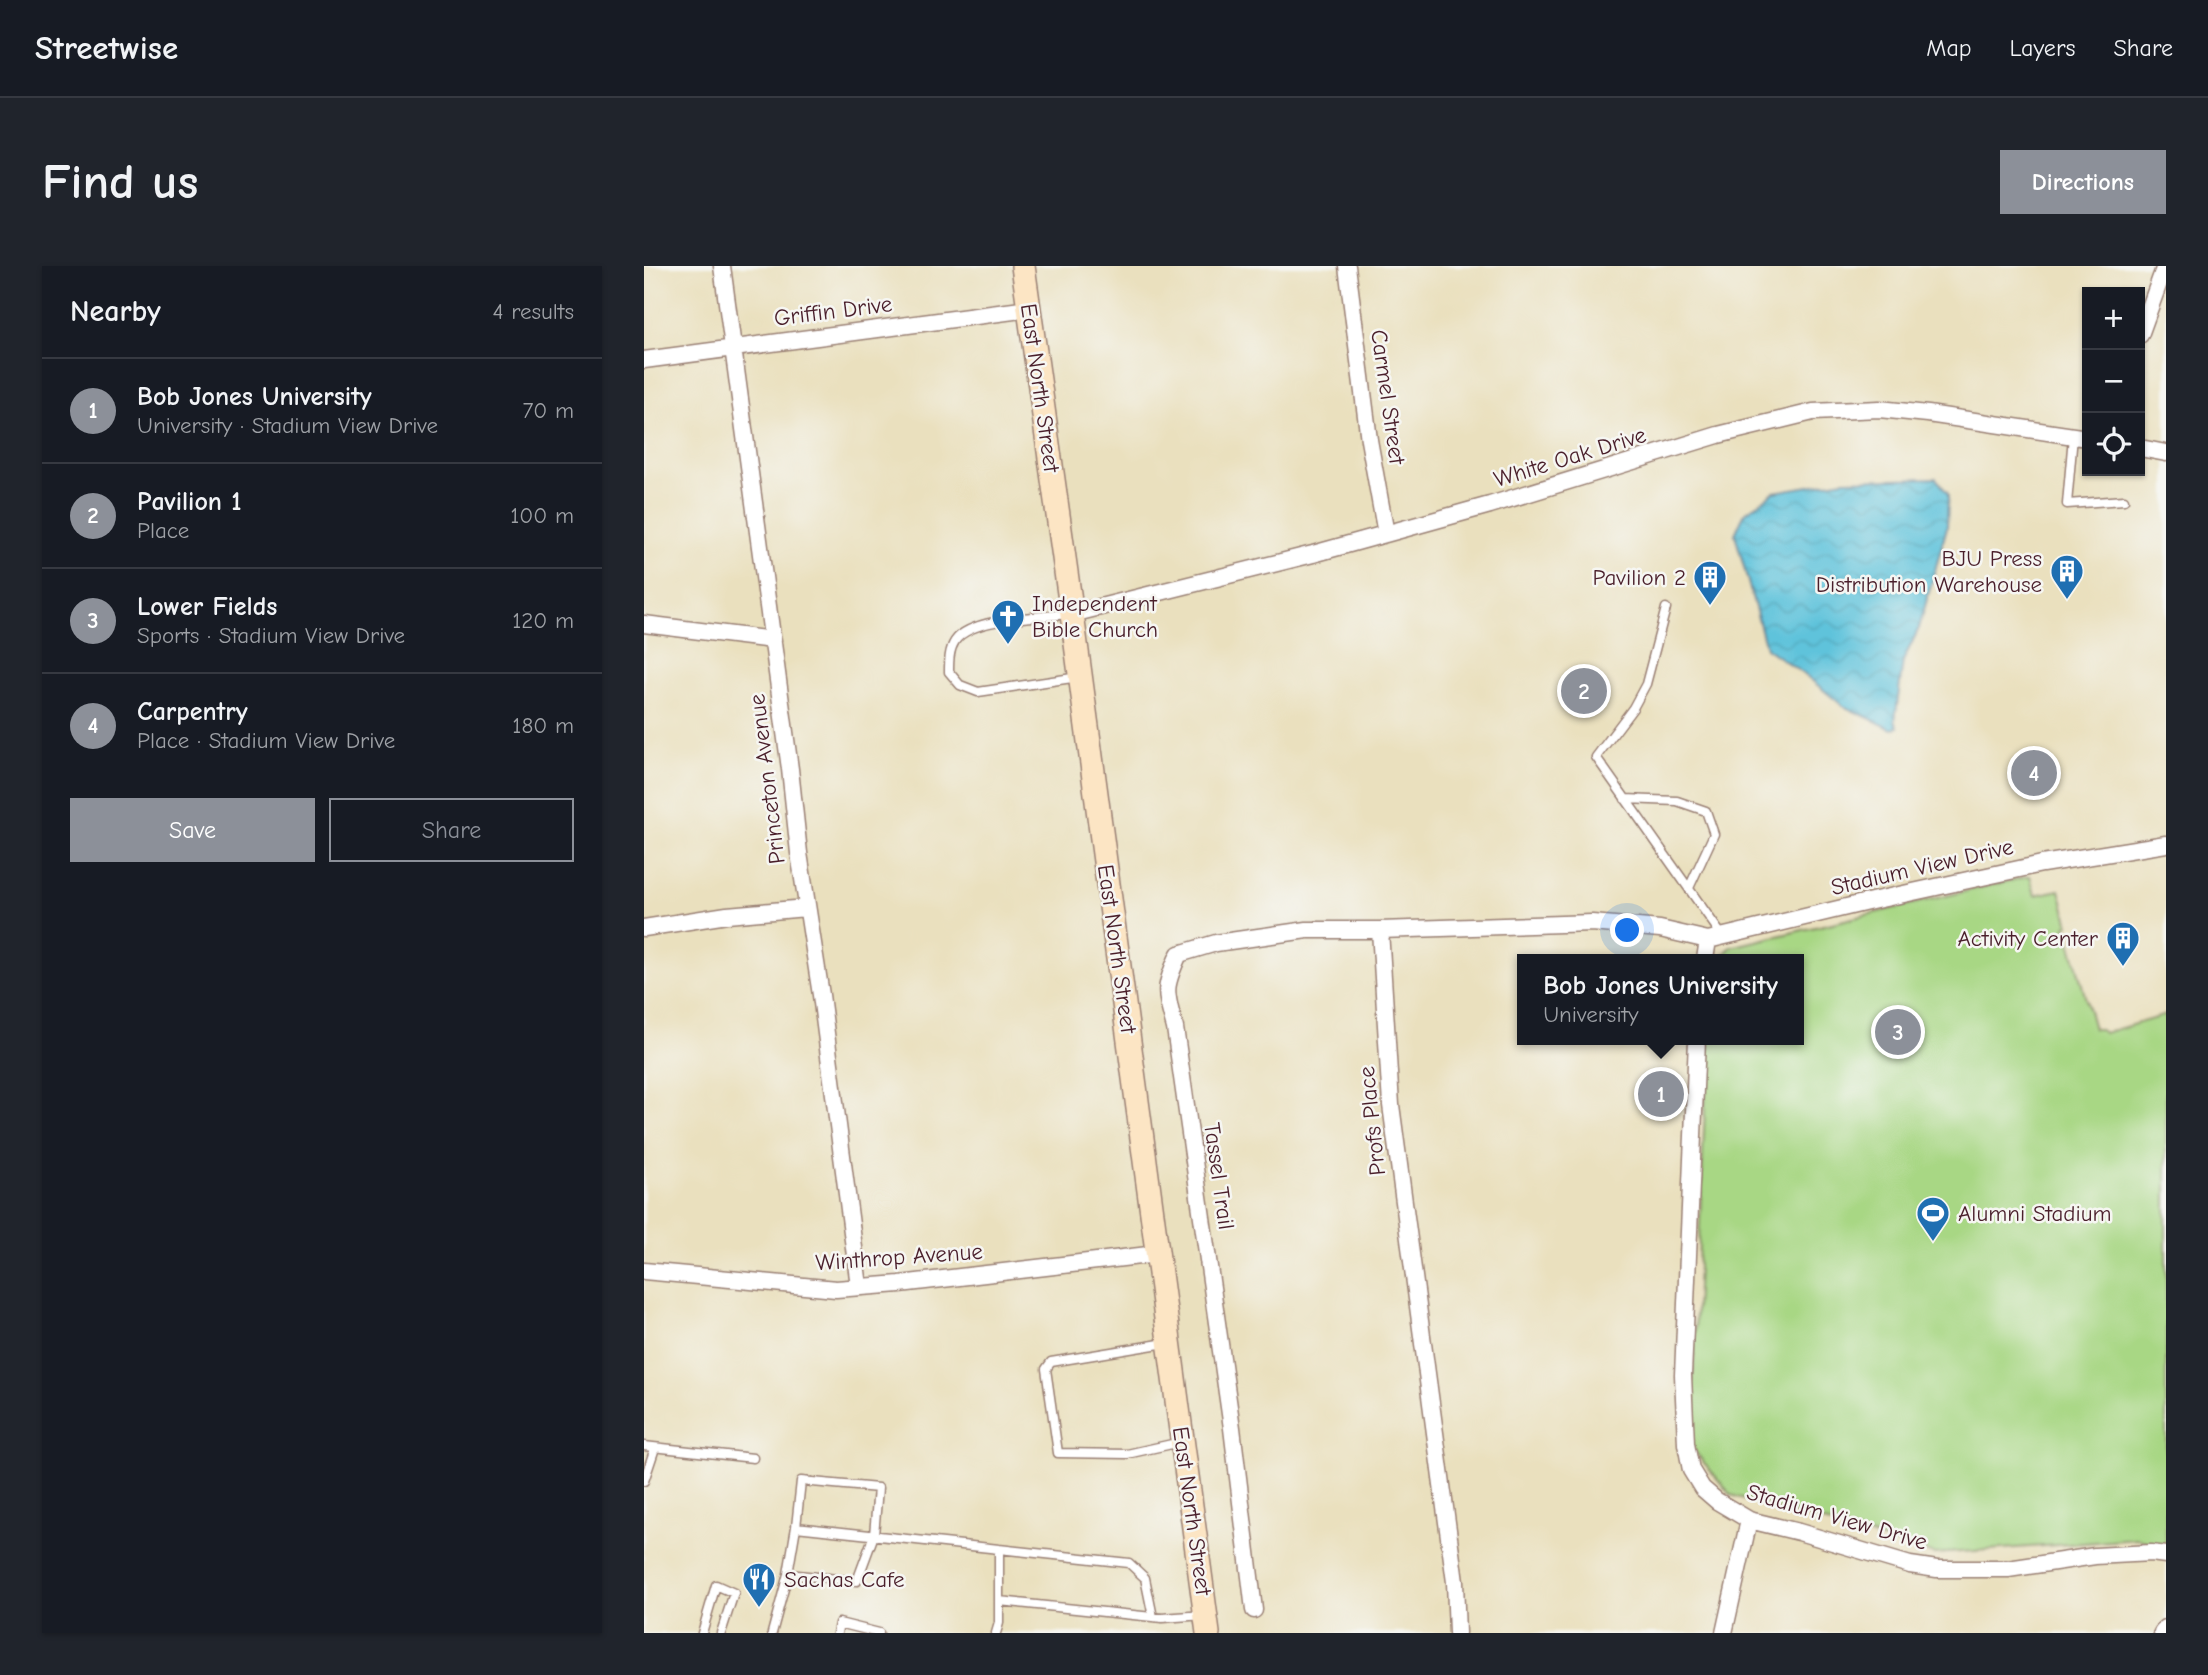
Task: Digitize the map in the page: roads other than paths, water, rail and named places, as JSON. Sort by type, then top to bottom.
[{"type":"main road","name":"East North Street","points":[[1023,266],[1081,677],[1207,1624]]},
{"type":"street","name":"Princeton Avenue","points":[[722,266],[806,908],[821,995],[859,1286]]},
{"type":"street","name":"Carmel Street","points":[[1347,266],[1369,440],[1386,534]]},
{"type":"street","points":[[2145,321],[2165,266]]},
{"type":"street","name":"Griffin Drive","points":[[644,360],[1029,309]]},
{"type":"street","name":"White Oak Drive","points":[[1072,614],[1386,534],[1718,435],[1813,412],[1842,409],[1903,411],[2080,437]]},
{"type":"street","points":[[2145,448],[2166,453]]},
{"type":"street","points":[[644,624],[773,640]]},
{"type":"street","name":"Stadium View Drive","points":[[1716,939],[1876,900],[2042,864],[2166,845]]},
{"type":"street","points":[[644,928],[727,915],[806,908]]},
{"type":"street","points":[[1380,930],[1592,923],[1660,929],[1716,939],[1707,954]]},
{"type":"street","name":"Tassel Trail","points":[[1254,1610],[1232,1428],[1175,1028],[1166,995],[1167,980],[1179,954],[1216,943],[1307,930],[1380,930]]},
{"type":"street","name":"Profs Place","points":[[1380,930],[1391,1105],[1455,1582],[1457,1633]]},
{"type":"street","name":"Stadium View Drive","points":[[1697,1045],[1684,1375],[1686,1444],[1691,1470],[1702,1488],[1717,1501],[1749,1520],[1910,1565],[1937,1569],[2008,1569],[2095,1556],[2151,1553],[2166,1555]]},
{"type":"street","name":"Winthrop Avenue","points":[[644,1271],[836,1289],[1157,1254]]},
{"type":"street","points":[[1724,1633],[1749,1520]]},
{"type":"street","points":[[2162,1633],[2166,1629]]},
{"type":"lane","points":[[2080,437],[2067,504],[2124,500]]},
{"type":"lane","points":[[1666,608],[1646,684],[1633,708],[1596,757],[1689,888],[1716,939]]},
{"type":"lane","points":[[1072,614],[1005,621],[970,629],[956,639],[950,651],[949,672],[960,685],[978,692],[1081,677]]},
{"type":"lane","points":[[1625,799],[1677,801],[1706,811],[1714,834],[1689,888]]},
{"type":"lane","points":[[1169,1343],[1051,1362],[1046,1369],[1058,1453],[1127,1454],[1183,1441]]},
{"type":"lane","points":[[644,1446],[753,1458]]},
{"type":"lane","points":[[644,1481],[655,1448]]},
{"type":"lane","points":[[772,1633],[788,1574],[801,1481],[878,1488],[874,1535],[856,1581],[788,1574]]},
{"type":"lane","points":[[796,1527],[1129,1563],[1145,1578],[1153,1618]]},
{"type":"lane","points":[[996,1633],[999,1623],[999,1549]]},
{"type":"lane","points":[[702,1633],[716,1585],[734,1593],[721,1633]]},
{"type":"lane","points":[[999,1601],[1207,1624]]},
{"type":"lane","points":[[837,1633],[839,1623],[879,1633]]},
{"type":"water","points":[[1936,478],[1948,494],[1947,527],[1919,628],[1903,661],[1895,720],[1898,727],[1892,729],[1843,706],[1766,648],[1735,534],[1744,514],[1774,492],[1844,480]]},
{"type":"place","name":"BJU Press Distribution Warehouse","points":[[2067,601]]},
{"type":"place","name":"Pavilion 2","points":[[1710,607]]},
{"type":"place","name":"Independent Bible Church","points":[[1008,646]]},
{"type":"place","name":"Pavilion 1","points":[[1584,691]]},
{"type":"place","name":"Carpentry","points":[[2034,773]]},
{"type":"place","name":"Activity Center","points":[[2123,968]]},
{"type":"place","name":"Lower Fields","points":[[1898,1032]]},
{"type":"place","name":"Bob Jones University","points":[[1661,1094]]},
{"type":"place","name":"Alumni Stadium","points":[[1933,1243]]},
{"type":"place","name":"Sachas Cafe","points":[[759,1609]]}]
